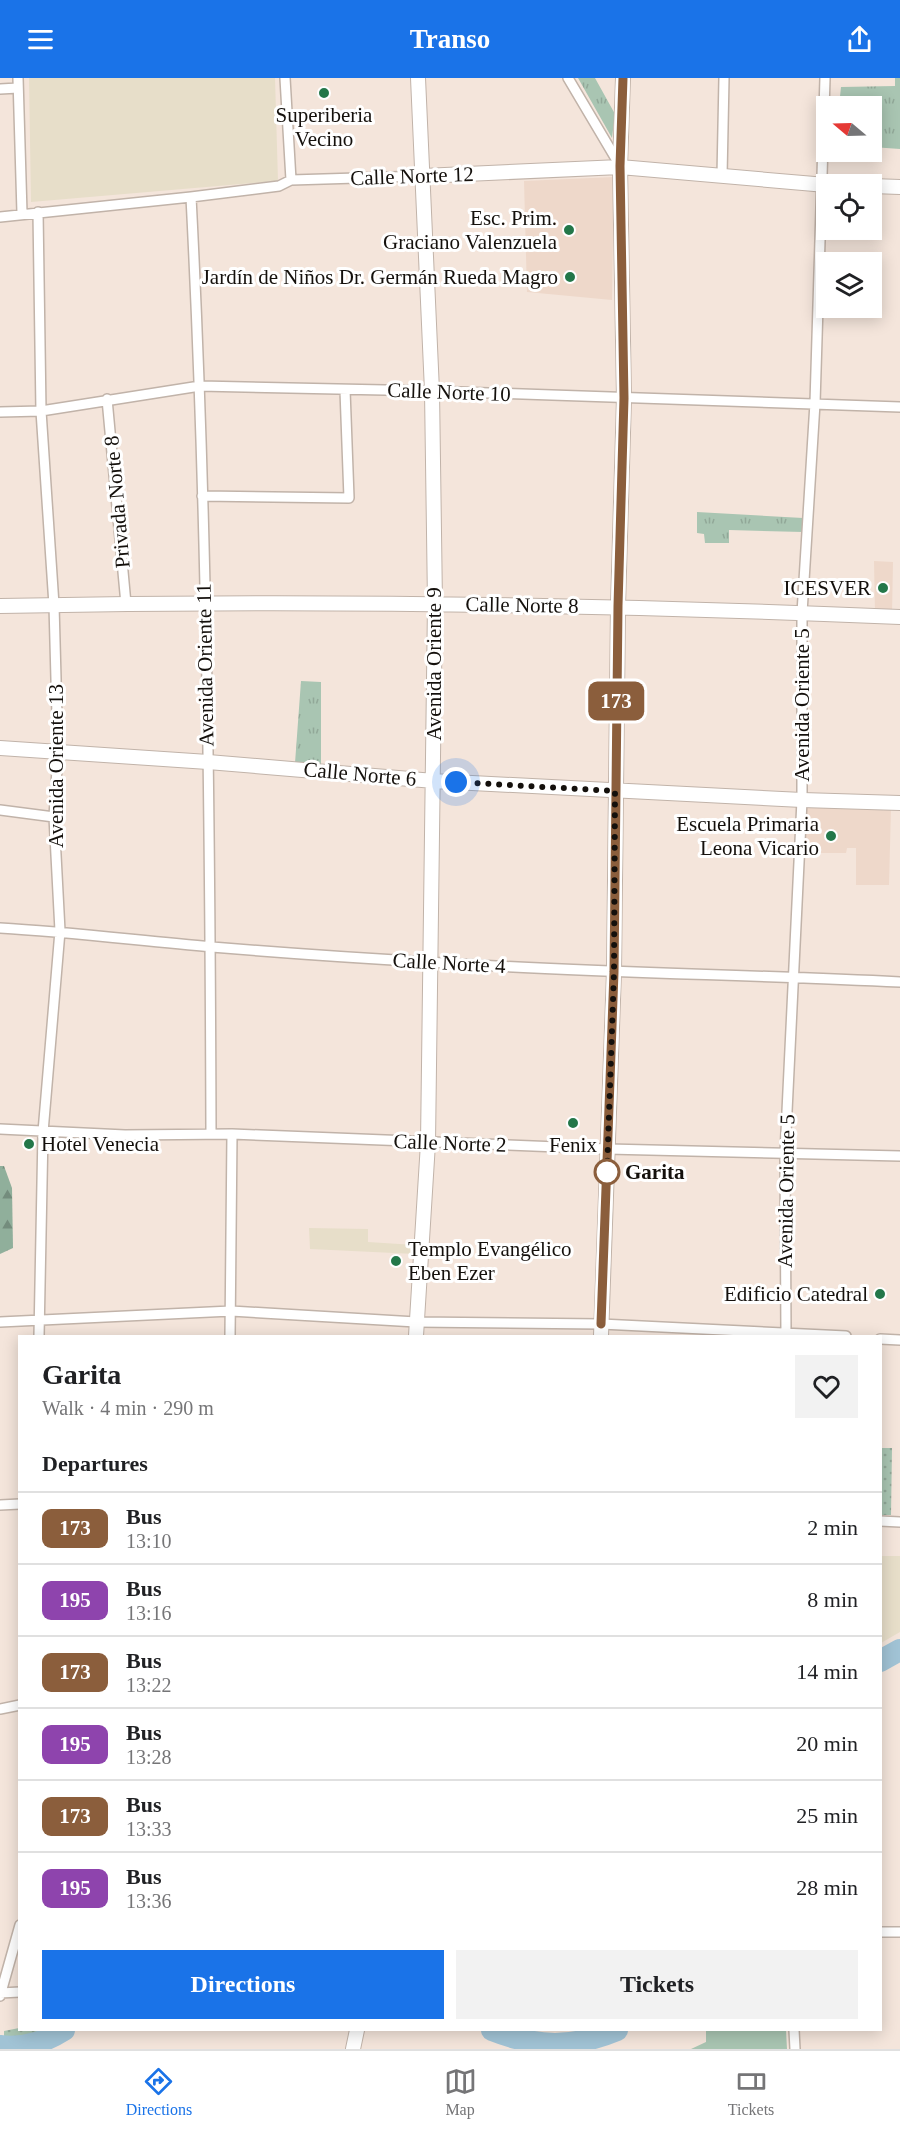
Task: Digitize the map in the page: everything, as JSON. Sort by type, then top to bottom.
[{"type":"street","points":[[18,78],[22,213]]},
{"type":"street","points":[[285,78],[291,180]]},
{"type":"street","name":"Avenida Oriente 9","points":[[416,1329],[428,1143],[435,603],[432,391],[418,78]]},
{"type":"street","points":[[568,78],[620,166]]},
{"type":"street","points":[[601,1330],[614,972],[618,606],[624,398],[620,166],[623,78]]},
{"type":"street","points":[[722,176],[724,78]]},
{"type":"street","name":"Avenida Oriente 5","points":[[825,78],[825,174]]},
{"type":"street","points":[[0,89],[18,88]]},
{"type":"street","name":"Calle Norte 12","points":[[0,217],[279,186],[291,180],[620,166],[816,183]]},
{"type":"street","points":[[882,186],[900,187]]},
{"type":"street","name":"Avenida Oriente 11","points":[[191,197],[200,386],[208,762],[211,1133]]},
{"type":"street","name":"Avenida Oriente 13","points":[[38,212],[41,411],[54,605],[58,753],[54,817],[60,932],[44,1132],[39,1335]]},
{"type":"street","name":"Avenida Oriente 5","points":[[786,1334],[785,1153],[802,800],[802,613],[822,240]]},
{"type":"street","name":"Calle Norte 10","points":[[0,412],[41,411],[200,386],[432,391],[900,407]]},
{"type":"street","points":[[202,496],[349,498],[345,390]]},
{"type":"street","name":"Privada Norte 8","points":[[107,399],[126,604]]},
{"type":"street","name":"Calle Norte 8","points":[[0,606],[435,603],[618,606],[900,617]]},
{"type":"street","name":"Calle Norte 6","points":[[0,748],[208,762],[434,781],[802,800],[900,802]]},
{"type":"street","points":[[0,810],[54,817]]},
{"type":"street","name":"Calle Norte 4","points":[[0,928],[210,947],[431,962],[614,972],[793,976],[900,982]]},
{"type":"street","name":"Calle Norte 2","points":[[0,1129],[125,1135],[211,1133],[428,1143],[900,1156]]},
{"type":"street","points":[[230,1335],[232,1134]]},
{"type":"street","points":[[0,1322],[231,1311],[416,1329],[816,1335]]},
{"type":"street","points":[[882,1339],[900,1340]]},
{"type":"street","points":[[0,1505],[18,1504]]},
{"type":"street","points":[[882,1521],[900,1522]]},
{"type":"street","points":[[0,1709],[18,1705]]},
{"type":"street","points":[[18,1932],[0,1994],[18,1992]]},
{"type":"street","points":[[882,1932],[900,1932]]},
{"type":"street","points":[[353,2049],[357,2031]]},
{"type":"street","points":[[794,2031],[795,2049]]},
{"type":"shaded area","points":[[29,78],[275,78],[278,181],[31,202]]},
{"type":"shaded area","name":"Esc. Prim. Graciano Valenzuela","points":[[614,177],[612,300],[527,292],[524,181]]},
{"type":"shaded area","name":"ICESVER","points":[[874,561],[893,562],[892,614],[875,614]]},
{"type":"shaded area","points":[[806,808],[891,808],[889,885],[856,885],[856,848],[847,848],[846,853],[805,853]]},
{"type":"shaded area","points":[[309,1228],[368,1229],[368,1242],[415,1245],[415,1254],[310,1249]]},
{"type":"shaded area","points":[[882,1556],[900,1556],[900,1632],[882,1642]]},
{"type":"green space","points":[[578,78],[595,78],[615,114],[612,138]]},
{"type":"green space","points":[[895,78],[900,78],[900,149],[882,148],[882,96],[840,96],[841,87],[895,86]]},
{"type":"green space","points":[[697,512],[803,518],[803,532],[729,530],[729,543],[705,543],[704,534],[697,533]]},
{"type":"green space","points":[[301,681],[321,682],[321,765],[295,763]]},
{"type":"green space","points":[[0,1166],[4,1166],[12,1188],[13,1248],[0,1254]]},
{"type":"green space","points":[[882,1448],[892,1448],[891,1515],[882,1515]]},
{"type":"green space","points":[[18,2028],[18,2031],[46,2031],[38,2035],[15,2039],[4,2038],[4,2031]]},
{"type":"green space","points":[[706,2031],[786,2031],[787,2049],[691,2049],[706,2042]]},
{"type":"waterway","points":[[882,1660],[900,1650]]},
{"type":"waterway","points":[[0,2046],[34,2044],[62,2031]]},
{"type":"waterway","points":[[495,2031],[524,2040],[554,2044],[585,2041],[614,2031]]},
{"type":"bus line","name":"173","points":[[601,1324],[614,972],[618,606],[624,398],[620,166],[623,78]]},
{"type":"place","name":"Superiberia Vecino","points":[[324,93]]},
{"type":"place","name":"Esc. Prim. Graciano Valenzuela","points":[[569,230]]},
{"type":"place","name":"Jardín de Niños Dr. Germán Rueda Magro","points":[[570,277]]},
{"type":"place","name":"ICESVER","points":[[883,588]]},
{"type":"place","name":"Escuela Primaria Leona Vicario","points":[[831,836]]},
{"type":"place","name":"Fenix","points":[[573,1123]]},
{"type":"place","name":"Hotel Venecia","points":[[29,1144]]},
{"type":"place","name":"Garita","points":[[607,1172]]},
{"type":"place","name":"Templo Evangélico Eben Ezer","points":[[396,1261]]},
{"type":"place","name":"Edificio Catedral","points":[[880,1294]]},
{"type":"route","points":[[456,782],[615,791],[614,972],[607,1172]]}]
